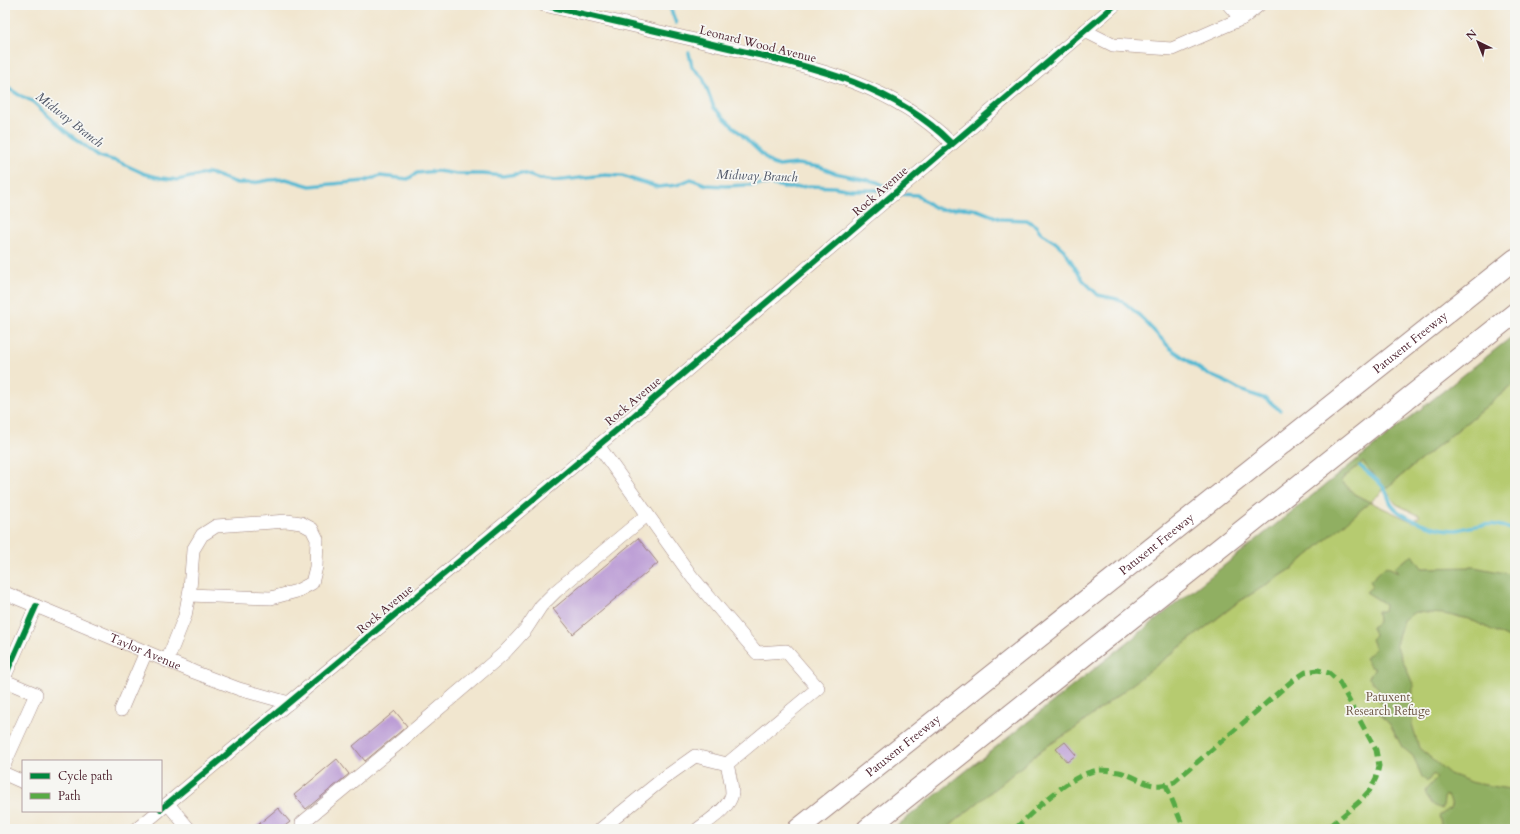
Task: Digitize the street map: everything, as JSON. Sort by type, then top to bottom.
[{"type":"highway","name":"Patuxent Freeway","points":[[798,829],[1515,259]]},
{"type":"highway","points":[[867,829],[1515,313]]},
{"type":"street","name":"Leonard Wood Avenue","points":[[544,5],[788,62],[842,78],[904,105],[936,128],[951,143]]},
{"type":"street","name":"Rock Avenue","points":[[163,808],[598,445],[882,204],[951,143],[1116,5]]},
{"type":"street","points":[[1229,5],[1241,19]]},
{"type":"street","points":[[1084,31],[1113,45],[1172,49],[1241,19],[1259,5]]},
{"type":"street","points":[[598,445],[692,577],[757,653],[786,651],[818,688],[727,764]]},
{"type":"street","points":[[302,823],[504,653],[526,629],[541,606],[556,591],[647,515]]},
{"type":"street","points":[[167,661],[185,616],[189,595],[193,550],[202,535],[216,526],[287,521],[301,523],[312,529],[317,539],[316,567],[312,583],[297,591],[272,598],[189,595]]},
{"type":"street","name":"Taylor Avenue","points":[[5,593],[167,661],[239,689],[289,704]]},
{"type":"street","points":[[5,676],[36,606]]},
{"type":"street","points":[[121,710],[146,652]]},
{"type":"street","points":[[5,681],[36,694],[5,763]]},
{"type":"street","points":[[601,829],[664,778],[695,756],[727,764]]},
{"type":"street","points":[[698,829],[726,807],[732,793],[727,764]]},
{"type":"street","points":[[5,774],[22,782]]},
{"type":"street","points":[[163,808],[189,829]]},
{"type":"street","name":"Rock Avenue","points":[[137,829],[158,812]]},
{"type":"green space","points":[[1515,334],[1515,383],[1385,489],[1363,462],[1341,480],[1354,494],[1370,502],[1293,568],[1237,603],[1073,730],[1044,748],[946,829],[893,829]]},
{"type":"green space","name":"Patuxent Research Refuge","points":[[1515,383],[1515,829],[946,829],[1044,748],[1073,730],[1237,603],[1293,568],[1369,502],[1354,494],[1341,480],[1363,462],[1384,487],[1382,492],[1370,502],[1413,522],[1420,516],[1396,504],[1385,489]]},
{"type":"green space","points":[[1413,555],[1422,568],[1474,567],[1515,575],[1515,639],[1511,639],[1469,619],[1443,614],[1415,612],[1403,620],[1396,645],[1413,684],[1412,724],[1419,748],[1450,774],[1474,783],[1515,790],[1515,829],[1436,829],[1441,824],[1439,816],[1452,807],[1450,799],[1446,795],[1444,798],[1443,809],[1436,807],[1429,801],[1425,791],[1437,777],[1433,774],[1427,782],[1422,777],[1413,756],[1402,747],[1391,726],[1378,711],[1382,705],[1375,693],[1379,689],[1368,677],[1376,668],[1371,667],[1365,658],[1375,649],[1371,639],[1375,635],[1372,627],[1378,622],[1377,611],[1384,611],[1385,604],[1366,592],[1373,586],[1370,581],[1386,566],[1398,572],[1394,567]]},
{"type":"building","points":[[638,538],[658,563],[573,634],[553,609]]},
{"type":"building","points":[[395,711],[407,726],[365,761],[353,746]]},
{"type":"building","points":[[1065,742],[1076,755],[1067,762],[1056,749]]},
{"type":"building","points":[[337,759],[349,774],[306,809],[294,795]]},
{"type":"building","points":[[278,808],[290,822],[281,829],[253,829]]},
{"type":"waterway","points":[[669,5],[676,23]]},
{"type":"waterway","points":[[689,53],[692,67],[703,78],[714,108],[771,163],[779,166],[797,164],[820,167],[835,173],[877,182],[894,191]]},
{"type":"waterway","name":"Midway Branch","points":[[5,86],[32,101],[65,131],[99,156],[119,162],[145,174],[161,178],[178,180],[209,173],[237,183],[253,183],[286,179],[310,186],[365,181],[380,176],[408,179],[417,173],[437,171],[457,174],[503,176],[522,173],[540,179],[555,181],[604,175],[622,176],[658,187],[677,185],[691,179],[707,185],[725,186],[769,184],[789,188],[810,186],[889,192]]},
{"type":"waterway","name":"Midway Branch","points":[[899,194],[917,195],[932,206],[941,210],[963,208],[975,209],[1001,219],[1027,220],[1036,226],[1041,233],[1064,250],[1083,280],[1098,295],[1117,299],[1126,304],[1139,315],[1170,348],[1207,374],[1240,390],[1266,399],[1280,410]]},
{"type":"waterway","name":"Midway Branch","points":[[1360,466],[1383,487],[1395,509],[1418,522],[1448,530],[1493,524],[1515,531]]},
{"type":"marked path","points":[[1015,829],[1054,793],[1078,777],[1089,772],[1100,770],[1119,772],[1151,785],[1165,785],[1174,782],[1293,680],[1306,672],[1318,670],[1329,673],[1339,682],[1376,750],[1379,766],[1376,778],[1370,790],[1359,802],[1327,829]]},
{"type":"marked path","points":[[1166,785],[1182,824],[1186,829]]},
{"type":"cycle path","points":[[544,5],[776,59],[839,77],[870,89],[899,103],[926,121],[951,143]]},
{"type":"cycle path","points":[[162,808],[624,424],[1115,5]]},
{"type":"cycle path","points":[[5,676],[36,606]]}]
